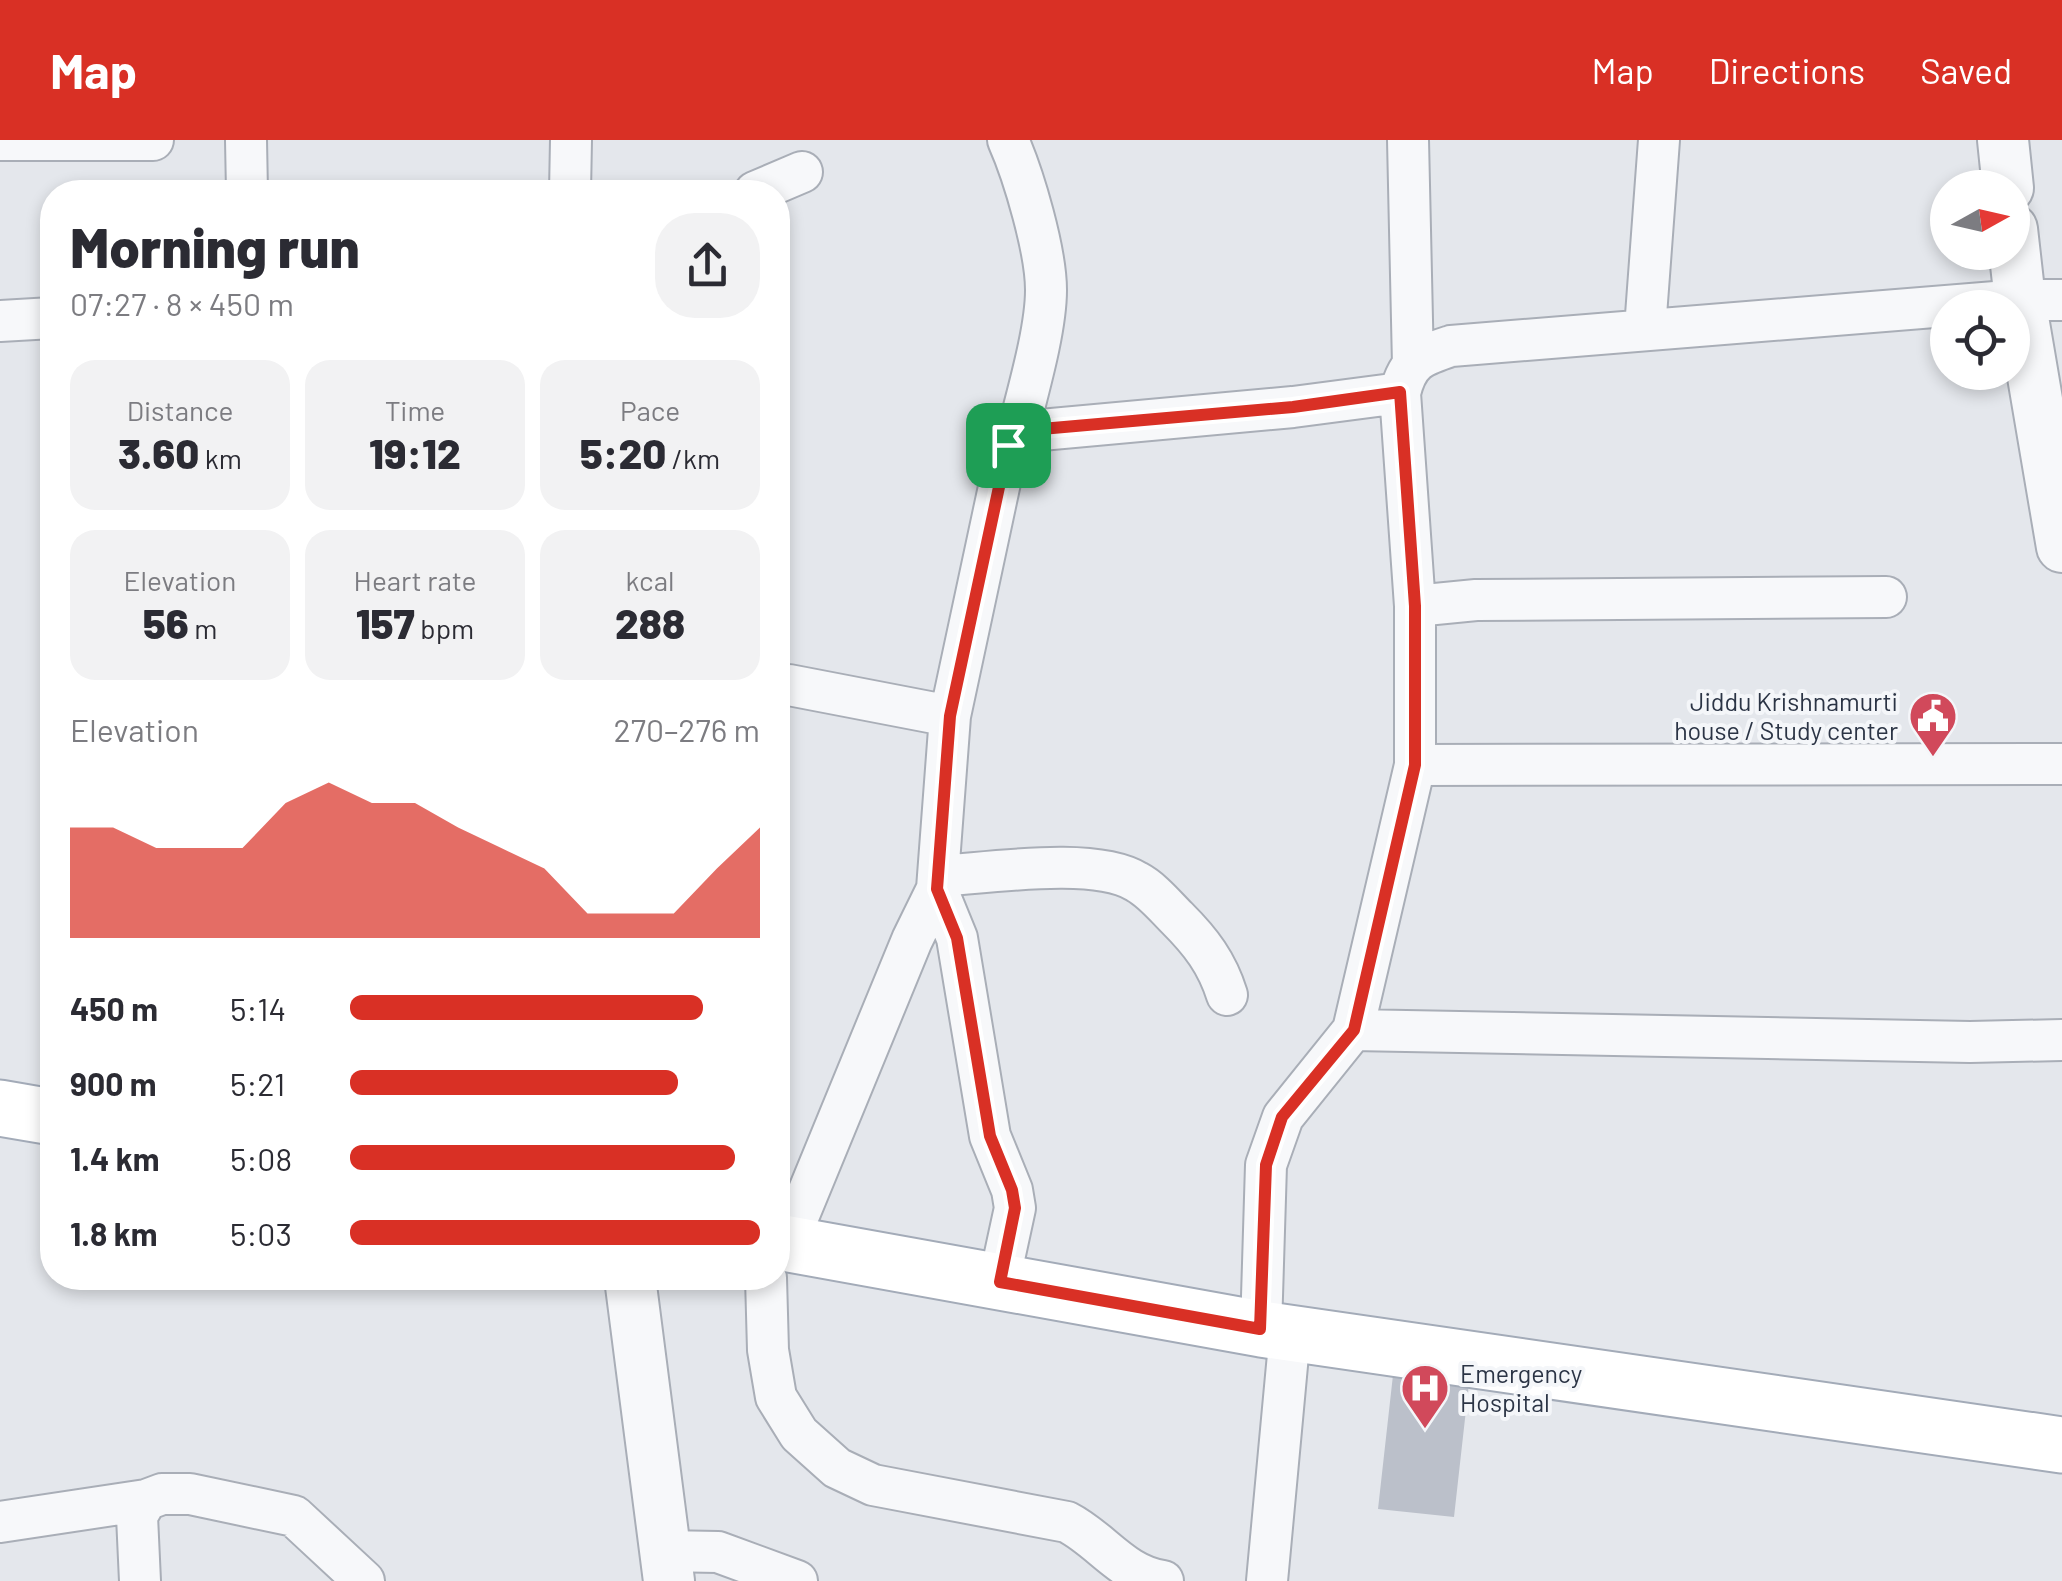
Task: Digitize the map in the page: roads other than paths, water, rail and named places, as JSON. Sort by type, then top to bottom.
[{"type":"main road","points":[[0,1108],[40,1114]]},
{"type":"main road","points":[[790,1256],[1000,1282],[1275,1331],[2062,1445]]},
{"type":"street","points":[[0,140],[154,140]]},
{"type":"street","points":[[246,140],[246,180]]},
{"type":"street","points":[[570,180],[571,140]]},
{"type":"street","points":[[1008,140],[1039,241],[1046,291],[1017,435]]},
{"type":"street","points":[[1266,1581],[1275,1331],[1266,1165],[1282,1117],[1354,1030],[1415,765],[1415,606],[1407,379],[1408,140]]},
{"type":"street","points":[[1645,329],[1659,140]]},
{"type":"street","points":[[2003,140],[2006,170]]},
{"type":"street","points":[[783,180],[802,172]]},
{"type":"street","points":[[2029,270],[2041,300],[2062,547]]},
{"type":"street","points":[[790,1224],[937,882],[950,716],[1008,445],[1017,435],[1030,430],[1293,407],[1407,379],[1422,356],[1451,346],[2041,300]]},
{"type":"street","points":[[0,321],[40,319]]},
{"type":"street","points":[[1415,606],[1476,600],[1886,597]]},
{"type":"street","points":[[790,685],[950,716]]},
{"type":"street","points":[[1415,765],[2062,764]]},
{"type":"street","points":[[937,882],[1079,868],[1115,872],[1139,882],[1199,940],[1219,970],[1228,995]]},
{"type":"street","points":[[937,882],[957,938],[990,1136],[1012,1190],[1015,1208],[1000,1282]]},
{"type":"street","points":[[1354,1030],[1970,1042],[2062,1040]]},
{"type":"street","points":[[632,1290],[666,1566],[718,1552],[798,1581]]},
{"type":"street","points":[[774,1290],[768,1350],[776,1397],[799,1434],[836,1468],[873,1485],[1067,1522],[1092,1536],[1125,1567],[1163,1581]]},
{"type":"street","points":[[0,1522],[146,1500],[162,1494],[190,1494],[294,1516],[364,1581]]},
{"type":"street","points":[[140,1581],[136,1516],[146,1500]]},
{"type":"place","name":"Jiddu Krishnamurti house / Study center","points":[[1933,758]]},
{"type":"place","name":"Emergency Hospital","points":[[1425,1430]]}]
